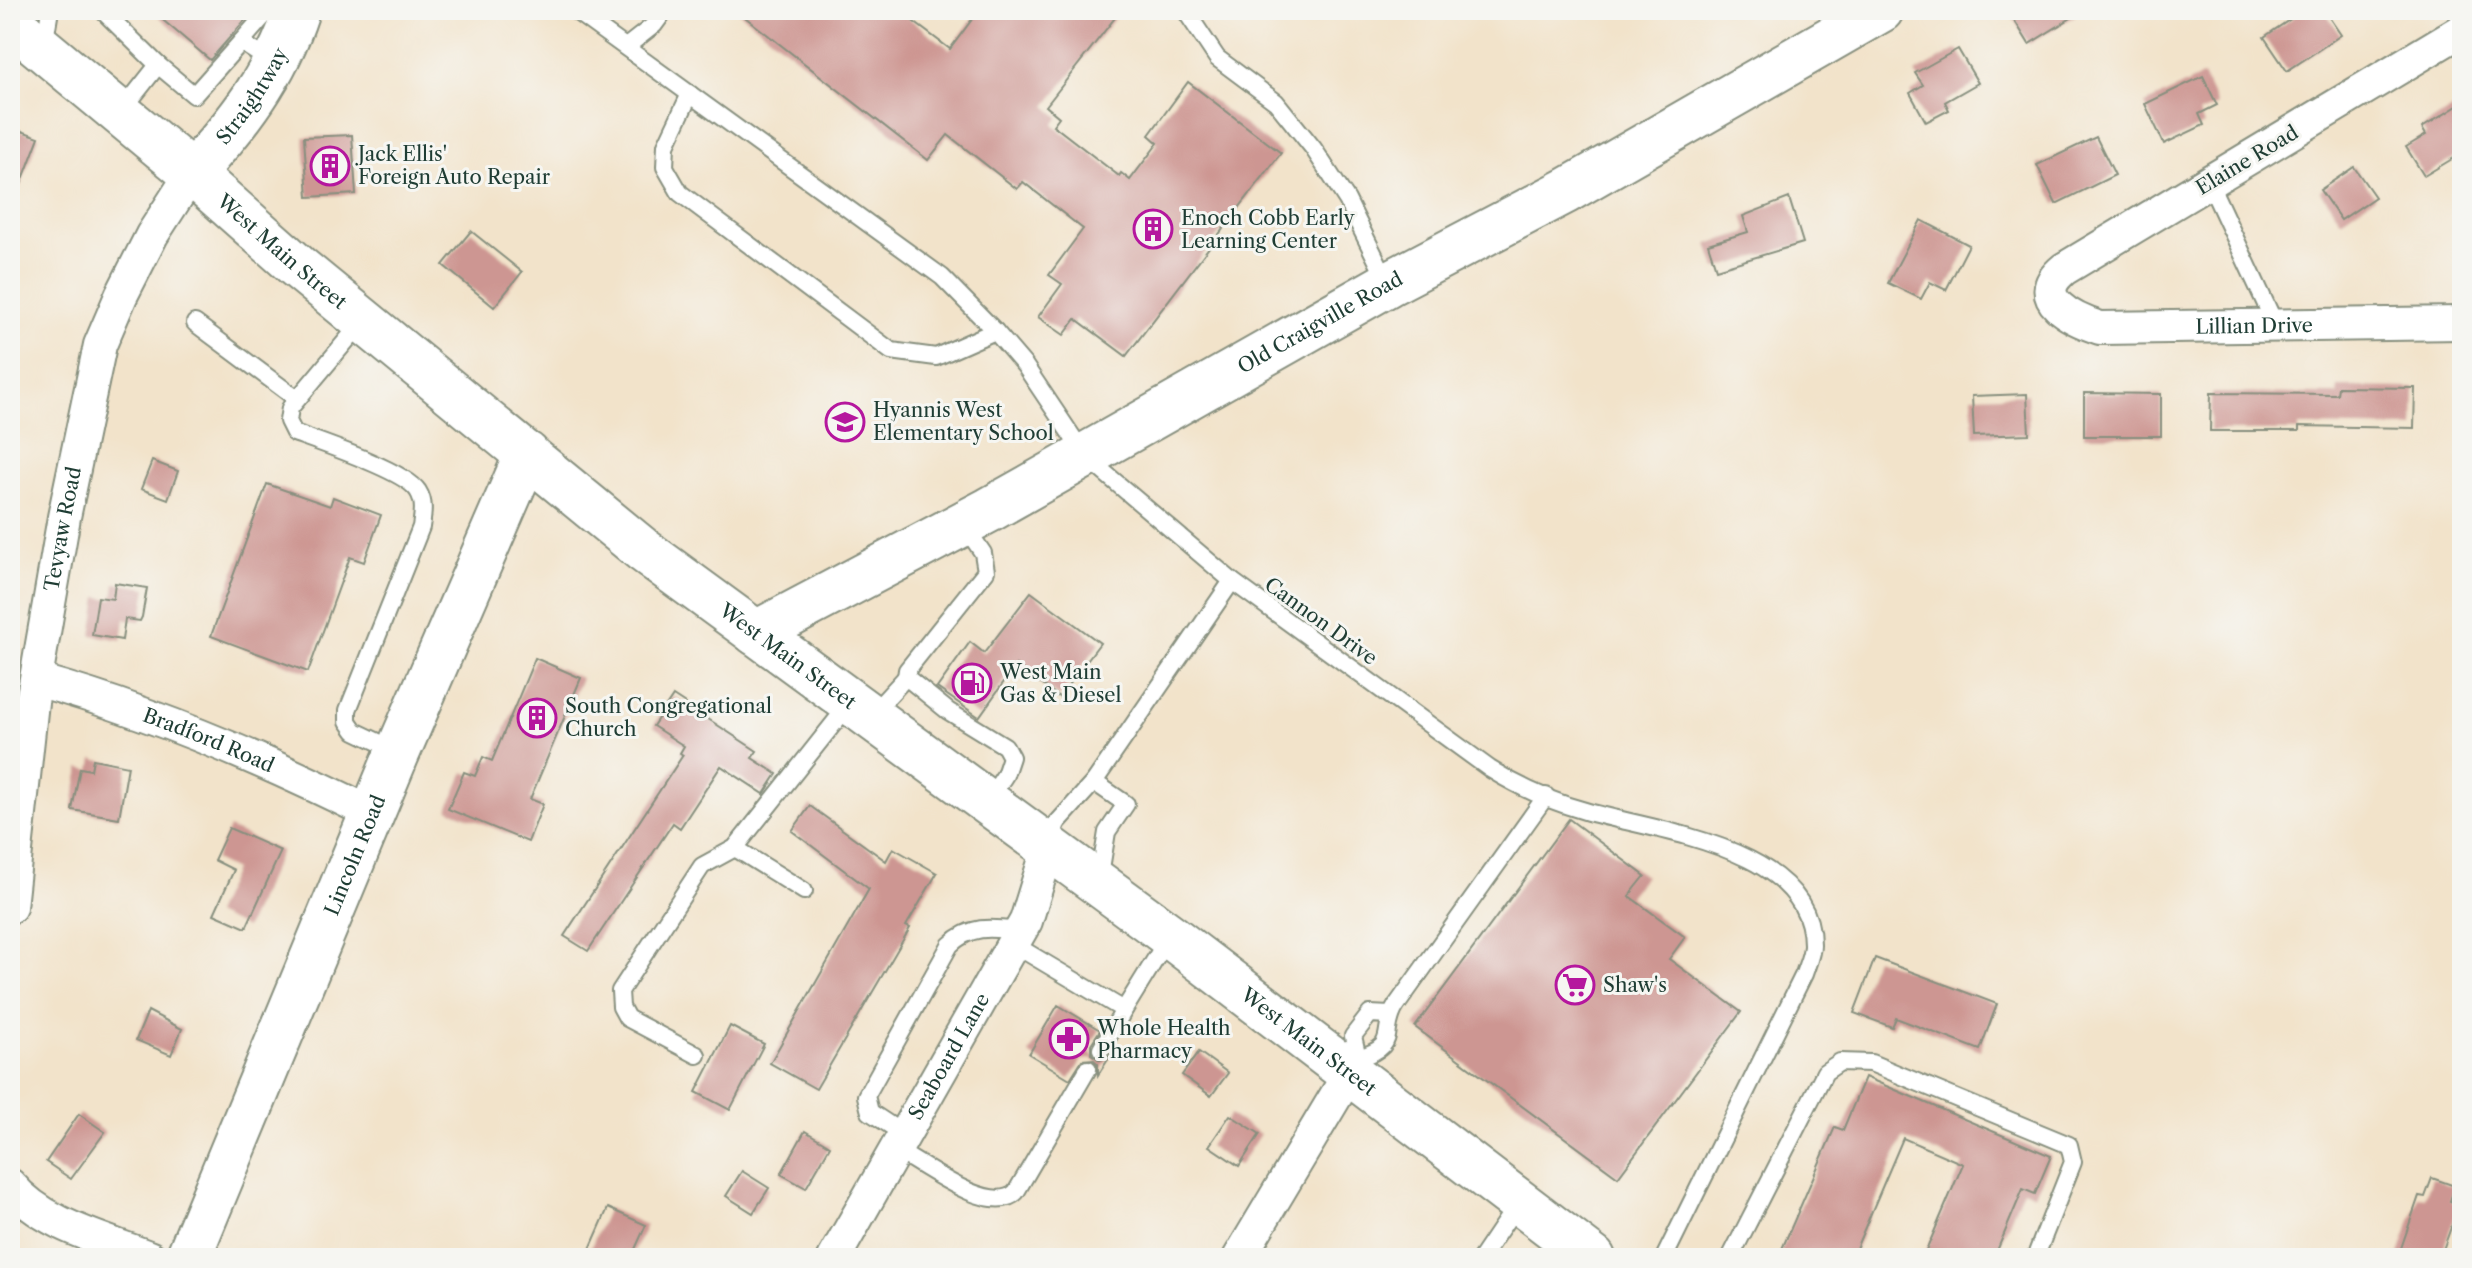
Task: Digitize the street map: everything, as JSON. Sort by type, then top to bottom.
[{"type":"street","name":"Straightway","points":[[192,173],[228,134],[263,88],[258,53],[297,10]]},
{"type":"street","name":"Old Craigville Road","points":[[756,633],[1086,457],[1388,284],[1566,191],[1881,10]]},
{"type":"street","name":"West Main Street","points":[[10,22],[46,31],[119,115],[192,173],[362,321],[643,550],[1170,936],[1354,1066],[1519,1202],[1593,1258]]},
{"type":"street","name":"Elaine Road","points":[[2053,302],[2052,286],[2064,269],[2462,30]]},
{"type":"street","name":"Tevyaw Road","points":[[10,907],[37,680],[64,517],[100,345],[152,235],[192,173]]},
{"type":"street","name":"Lillian Drive","points":[[2053,302],[2065,314],[2100,328],[2462,323]]},
{"type":"street","name":"Lincoln Road","points":[[188,1258],[398,751],[527,454]]},
{"type":"street","name":"Bradford Road","points":[[37,680],[209,739],[373,814]]},
{"type":"street","name":"Seaboard Lane","points":[[834,1258],[1026,921],[1049,846]]},
{"type":"street","points":[[1239,1258],[1354,1066]]},
{"type":"street","points":[[10,1185],[25,1201],[64,1225],[151,1258]]},
{"type":"lane","points":[[102,10],[194,95],[258,53],[269,10]]},
{"type":"lane","name":"Cannon Drive","points":[[574,10],[942,277],[1025,366],[1086,457],[1232,581],[1490,769],[1515,784],[1582,810],[1666,831],[1754,860],[1787,887],[1802,905],[1810,929],[1812,947],[1804,974],[1664,1258]]},
{"type":"lane","points":[[626,47],[654,25],[665,10]]},
{"type":"lane","points":[[1185,10],[1217,58],[1276,102],[1313,148],[1347,200],[1388,284]]},
{"type":"lane","points":[[119,115],[158,65]]},
{"type":"lane","points":[[690,94],[666,145],[665,167],[680,193],[891,351],[936,357],[995,331]]},
{"type":"lane","points":[[2209,182],[2276,326]]},
{"type":"lane","points":[[362,321],[290,408],[288,421],[294,433],[398,475],[417,489],[423,507],[421,527],[348,710],[348,721],[355,731],[398,751]]},
{"type":"lane","points":[[195,323],[297,399]]},
{"type":"lane","points":[[697,1055],[627,1018],[621,1007],[620,991],[702,866],[735,848],[861,709],[906,677],[907,670],[986,571],[983,553],[963,524]]},
{"type":"lane","points":[[1049,846],[1057,823],[1094,782],[1232,581]]},
{"type":"lane","points":[[906,677],[948,711],[1005,746],[1011,757],[1005,775],[987,801]]},
{"type":"lane","points":[[1094,782],[1126,804],[1107,832],[1099,883]]},
{"type":"lane","points":[[1390,1015],[1370,1014],[1353,1036],[1354,1066],[1377,1052],[1389,1035],[1390,1015],[1546,796]]},
{"type":"lane","points":[[735,848],[804,891]]},
{"type":"lane","points":[[1088,1069],[1010,1198],[992,1200],[979,1197],[900,1142],[870,1112],[866,1096],[950,945],[959,936],[974,929],[990,927],[1016,938],[1124,1010]]},
{"type":"lane","points":[[1101,1049],[1170,936]]},
{"type":"lane","points":[[1730,1258],[1825,1072],[1840,1062],[1871,1063],[2069,1145],[2073,1162],[2035,1258]]},
{"type":"lane","points":[[1481,1258],[1519,1202]]},
{"type":"building","points":[[151,10],[254,10],[210,60]]},
{"type":"building","points":[[736,10],[898,10],[950,49],[979,10],[1121,10],[1046,106],[1059,117],[1053,125],[1119,176],[1121,173],[1130,180],[1158,143],[1149,135],[1188,82],[1281,153],[1126,356],[1076,319],[1064,335],[1038,317],[1062,284],[1049,275],[1083,229],[1023,182],[1017,189],[948,135],[928,160]]},
{"type":"building","points":[[2008,10],[2084,10],[2029,44]]},
{"type":"building","points":[[2304,10],[2324,10],[2341,35],[2287,71],[2264,37]]},
{"type":"building","points":[[1958,49],[1978,83],[1945,102],[1949,110],[1926,122],[1910,93],[1923,85],[1915,73]]},
{"type":"building","points":[[2203,76],[2217,105],[2199,114],[2204,125],[2164,144],[2145,104]]},
{"type":"building","points":[[2462,103],[2462,153],[2424,176],[2406,147],[2426,135],[2422,128]]},
{"type":"building","points":[[10,127],[39,137],[12,208],[10,208]]},
{"type":"building","name":"Jack Ellis' Foreign Auto Repair","points":[[352,135],[356,194],[308,197],[304,137]]},
{"type":"building","points":[[2096,137],[2115,175],[2056,204],[2037,165]]},
{"type":"building","points":[[2354,167],[2375,197],[2341,220],[2320,190]]},
{"type":"building","points":[[1789,198],[1803,243],[1716,269],[1708,244],[1748,232],[1743,216]]},
{"type":"building","points":[[1921,220],[1969,245],[1946,290],[1930,282],[1921,299],[1888,283]]},
{"type":"building","points":[[471,231],[522,272],[494,307],[443,265]]},
{"type":"building","points":[[2338,387],[2415,388],[2414,428],[2299,426],[2299,431],[2210,431],[2211,393],[2337,394]]},
{"type":"building","points":[[2084,393],[2161,394],[2161,436],[2084,436]]},
{"type":"building","points":[[2027,394],[2029,434],[1974,436],[1972,396]]},
{"type":"building","points":[[152,461],[178,471],[168,499],[141,489]]},
{"type":"building","points":[[267,484],[330,506],[333,497],[381,515],[364,562],[350,557],[308,672],[211,636]]},
{"type":"building","points":[[115,583],[147,588],[142,617],[140,621],[125,619],[122,640],[92,635],[98,597],[113,599]]},
{"type":"building","points":[[1031,592],[1100,643],[1059,697],[1016,665],[979,717],[937,688],[970,642],[984,653]]},
{"type":"building","name":"South Congregational Church","points":[[535,658],[581,678],[530,799],[543,804],[528,842],[448,809],[464,772],[475,776],[483,757],[492,761]]},
{"type":"building","points":[[673,696],[757,751],[752,758],[777,774],[764,794],[721,766],[680,828],[673,823],[588,951],[564,936],[683,755],[680,753],[684,746],[653,726]]},
{"type":"building","points":[[93,759],[128,766],[119,818],[72,810],[80,768],[91,770]]},
{"type":"building","points":[[810,806],[886,861],[893,848],[937,873],[906,926],[910,928],[816,1089],[770,1063],[869,889],[792,831]]},
{"type":"building","name":"Shaw's","points":[[1569,819],[1645,876],[1629,896],[1685,937],[1669,959],[1741,1012],[1618,1177],[1415,1027]]},
{"type":"building","points":[[229,828],[281,851],[246,928],[214,914],[234,870],[214,860]]},
{"type":"building","points":[[1875,958],[1997,1004],[1980,1050],[1896,1018],[1892,1027],[1854,1013]]},
{"type":"building","name":"Whole Health Pharmacy","points":[[1058,1005],[1100,1030],[1091,1044],[1091,1054],[1100,1060],[1111,1055],[1098,1075],[1098,1064],[1093,1059],[1082,1060],[1070,1079],[1029,1054]]},
{"type":"building","points":[[148,1011],[182,1029],[171,1055],[136,1040]]},
{"type":"building","points":[[730,1026],[764,1044],[730,1110],[696,1092]]},
{"type":"building","points":[[1199,1052],[1228,1073],[1211,1096],[1182,1075]]},
{"type":"building","points":[[1865,1077],[2051,1156],[2035,1194],[2023,1189],[1994,1258],[1923,1258],[1963,1164],[1903,1138],[1852,1258],[1778,1258],[1835,1127],[1843,1130]]},
{"type":"building","points":[[79,1114],[105,1132],[71,1179],[46,1162]]},
{"type":"building","points":[[1230,1115],[1260,1134],[1239,1166],[1209,1146]]},
{"type":"building","points":[[805,1131],[830,1146],[806,1188],[781,1174]]},
{"type":"building","points":[[742,1171],[769,1188],[753,1213],[726,1196]]},
{"type":"building","points":[[2432,1178],[2455,1186],[2450,1201],[2459,1205],[2440,1258],[2411,1258],[2399,1254],[2419,1196],[2425,1197]]},
{"type":"building","points":[[608,1208],[646,1225],[631,1258],[586,1258]]},
{"type":"place","name":"Jack Ellis' Foreign Auto Repair","points":[[330,166]]},
{"type":"place","name":"Enoch Cobb Early Learning Center","points":[[1153,229]]},
{"type":"place","name":"Hyannis West Elementary School","points":[[845,422]]},
{"type":"place","name":"West Main Gas & Diesel","points":[[972,683]]},
{"type":"place","name":"South Congregational Church","points":[[537,718]]},
{"type":"place","name":"Shaw's","points":[[1575,985]]},
{"type":"place","name":"Whole Health Pharmacy","points":[[1069,1039]]}]
